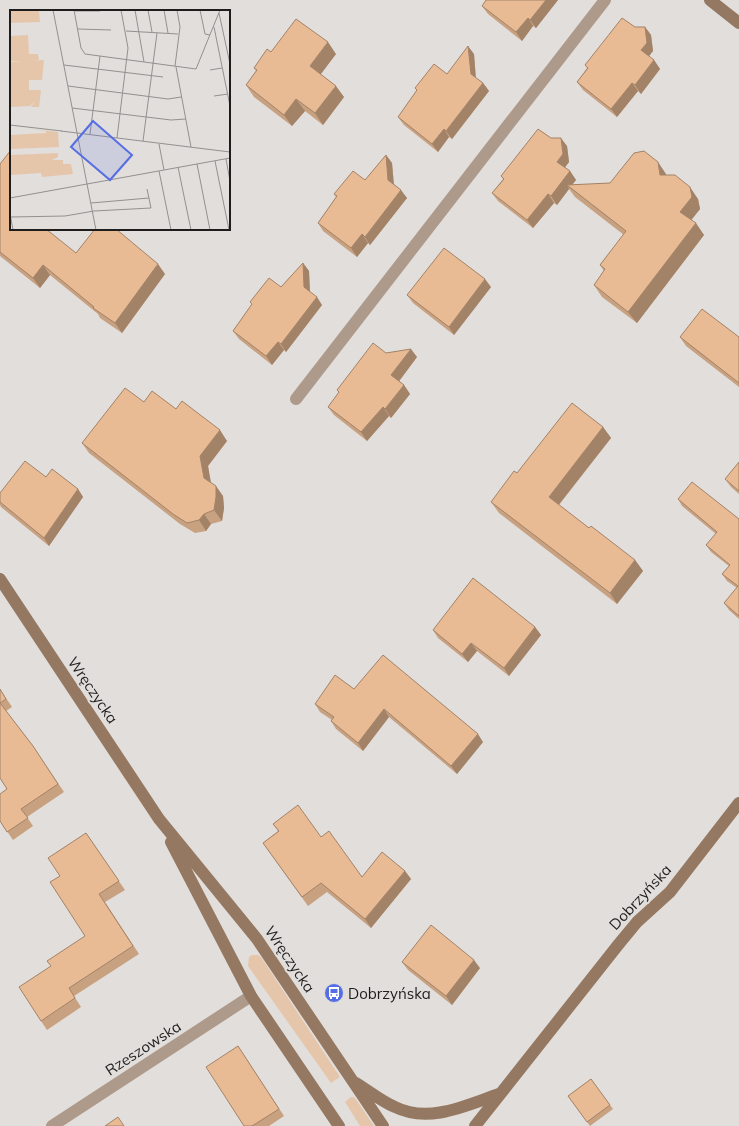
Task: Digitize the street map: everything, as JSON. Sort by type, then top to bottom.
[{"type":"main road","points":[[710,0],[739,23]]},
{"type":"main road","name":"Wręczycka","points":[[0,579],[159,820],[251,996],[339,1126]]},
{"type":"main road","name":"Dobrzyńska","points":[[475,1126],[618,945],[637,922],[670,892],[739,803]]},
{"type":"main road","name":"Wręczycka","points":[[159,820],[257,939],[383,1126]]},
{"type":"main road","points":[[352,1081],[396,1108],[417,1114],[444,1113],[499,1094]]},
{"type":"street","points":[[296,399],[605,0]]},
{"type":"street","name":"Rzeszowska","points":[[52,1126],[251,996]]},
{"type":"shaded area","points":[[252,955],[258,955],[261,957],[340,1077],[331,1083],[248,966],[249,957]]},
{"type":"shaded area","points":[[351,1097],[355,1098],[374,1126],[360,1126],[345,1102]]},
{"type":"building","points":[[486,0],[546,0],[530,20],[528,18],[516,32],[482,6]]},
{"type":"building","points":[[622,18],[635,27],[645,27],[647,43],[641,50],[654,60],[635,85],[632,83],[611,109],[577,82],[588,68],[585,65]]},
{"type":"building","points":[[296,19],[328,42],[310,66],[336,86],[315,113],[296,99],[284,115],[246,85],[257,70],[254,68],[267,49],[271,52]]},
{"type":"building","points":[[468,46],[471,74],[483,83],[446,131],[444,129],[432,144],[398,117],[417,90],[415,88],[434,64],[447,74]]},
{"type":"building","points":[[538,129],[551,138],[561,138],[563,154],[557,162],[570,171],[551,196],[548,194],[527,220],[492,193],[504,179],[501,176]]},
{"type":"building","points":[[10,151],[10,230],[47,230],[76,253],[94,230],[117,230],[158,264],[115,323],[93,308],[94,307],[43,265],[33,278],[0,252],[0,164]]},
{"type":"building","points":[[644,151],[658,162],[660,175],[675,175],[690,187],[692,197],[680,212],[696,223],[628,312],[594,285],[605,269],[600,265],[626,231],[567,185],[610,183],[634,153]]},
{"type":"building","points":[[386,155],[388,180],[401,190],[365,237],[362,234],[351,248],[318,223],[337,196],[334,194],[353,171],[365,180]]},
{"type":"building","points":[[444,248],[485,279],[449,327],[407,295]]},
{"type":"building","points":[[303,263],[304,287],[317,297],[281,344],[278,342],[266,356],[233,331],[252,304],[250,302],[269,278],[281,287]]},
{"type":"building","points":[[702,309],[739,337],[739,383],[680,337]]},
{"type":"building","points":[[373,343],[386,353],[411,349],[391,375],[404,385],[385,409],[383,407],[361,432],[328,407],[339,392],[337,390]]},
{"type":"building","points":[[125,388],[144,402],[152,391],[176,409],[182,401],[220,430],[200,456],[204,478],[216,486],[216,497],[214,510],[204,514],[199,520],[187,523],[173,514],[82,443]]},
{"type":"building","points":[[572,403],[603,427],[549,497],[589,528],[591,526],[635,560],[610,593],[491,502],[514,471],[517,473]]},
{"type":"building","points":[[25,461],[46,477],[52,469],[78,489],[44,538],[0,502],[0,493]]},
{"type":"building","points":[[739,462],[739,491],[725,479]]},
{"type":"building","points":[[692,482],[739,519],[739,616],[724,603],[738,586],[722,574],[730,565],[706,545],[717,532],[678,499]]},
{"type":"building","points":[[473,578],[535,627],[504,668],[471,643],[462,654],[433,630]]},
{"type":"building","points":[[383,655],[478,734],[451,766],[384,709],[358,743],[331,721],[334,717],[315,704],[335,675],[354,689]]},
{"type":"building","points":[[0,689],[6,699],[0,703]]},
{"type":"building","points":[[0,703],[33,746],[58,784],[21,809],[28,818],[7,832],[0,821],[0,794],[7,789],[0,778]]},
{"type":"building","points":[[298,805],[321,837],[329,831],[362,877],[382,852],[405,871],[365,919],[321,883],[302,897],[263,843],[279,831],[273,824]]},
{"type":"building","points":[[86,833],[119,881],[99,894],[133,946],[69,988],[75,998],[41,1021],[19,987],[51,966],[47,961],[85,936],[50,882],[60,876],[48,858]]},
{"type":"building","points":[[431,925],[474,960],[446,996],[402,962]]},
{"type":"building","points":[[238,1046],[279,1109],[252,1126],[244,1126],[206,1067]]},
{"type":"building","points":[[591,1079],[610,1105],[587,1122],[568,1096]]},
{"type":"building","points":[[118,1117],[124,1126],[105,1126]]},
{"type":"place","name":"Dobrzyńska","points":[[334,993]]}]
